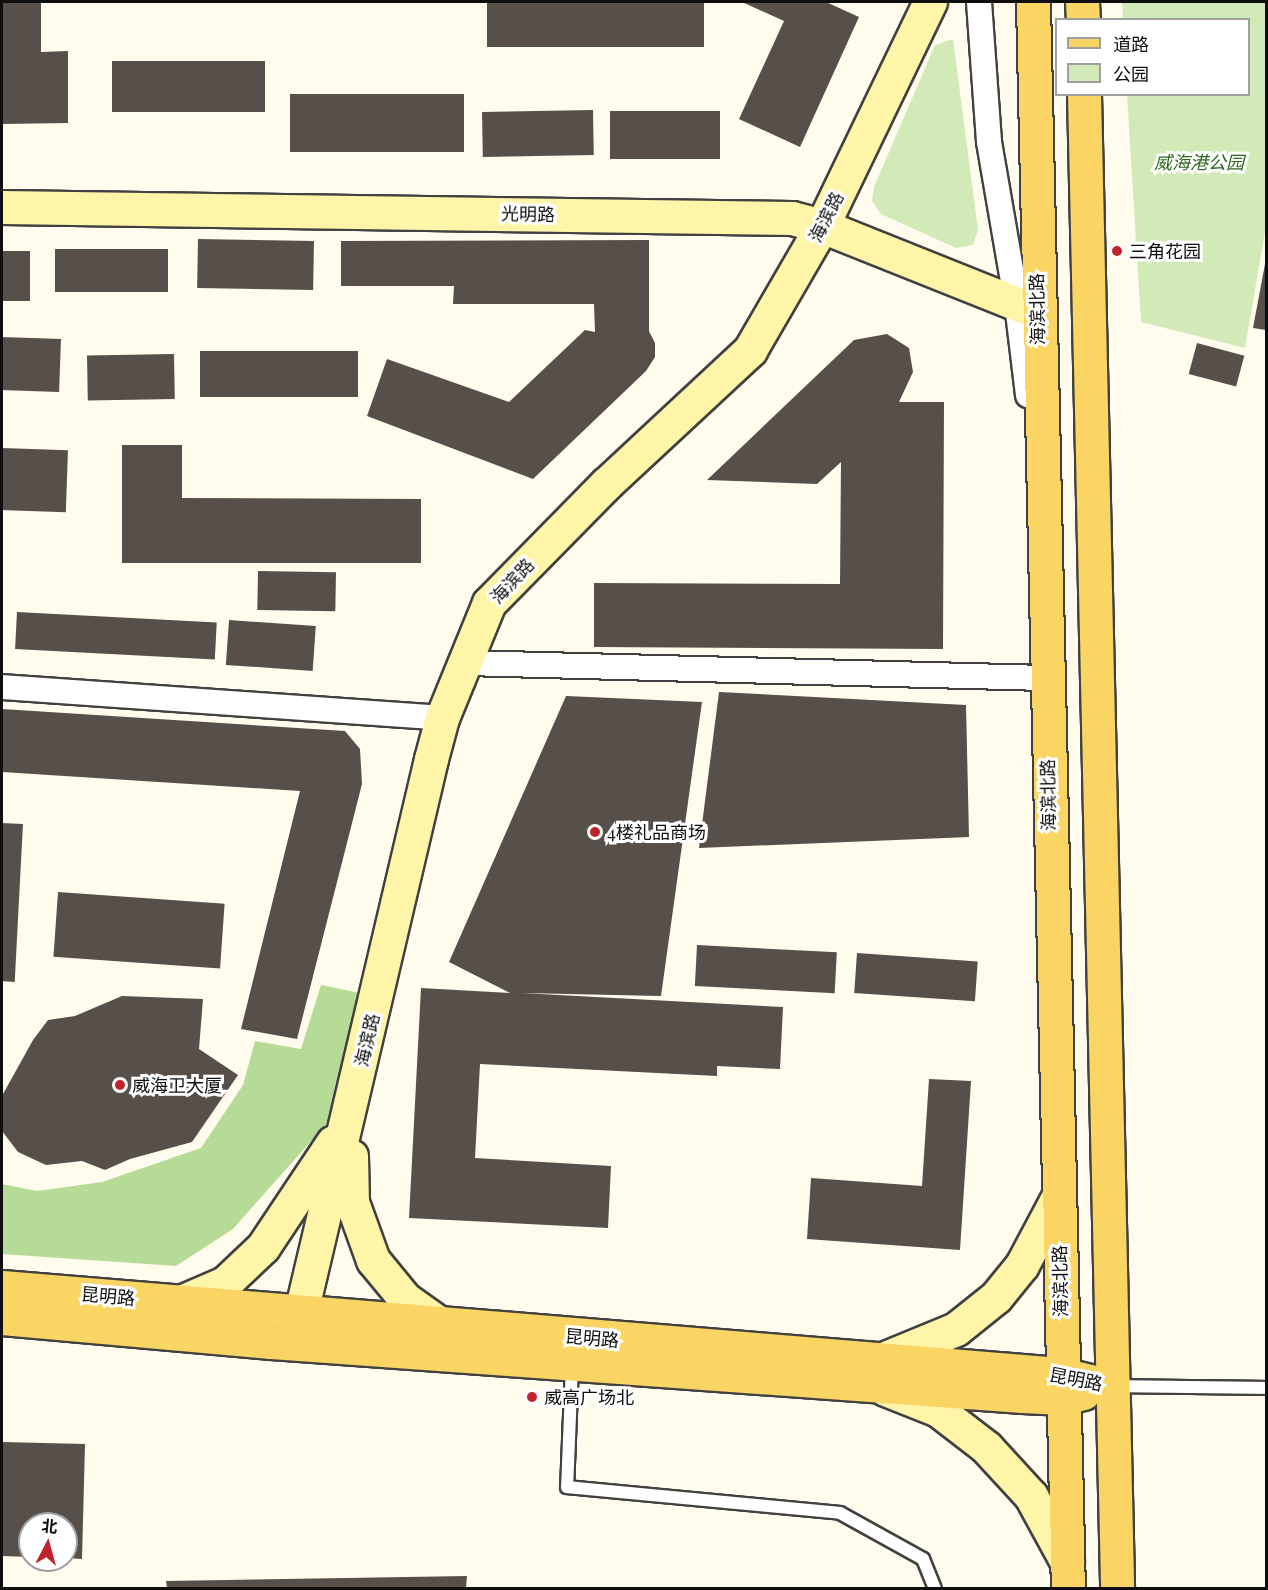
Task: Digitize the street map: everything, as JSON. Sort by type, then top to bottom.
[{"type":"main road","name":"海滨路","points":[[300,1328],[442,718],[489,603],[606,484],[750,350],[822,226],[930,2]]},
{"type":"main road","name":"海滨北路","points":[[1033,2],[1027,308],[1041,500],[1067,1575]]},
{"type":"main road","points":[[1082,2],[1083,18]]},
{"type":"main road","points":[[1084,96],[1117,1588]]},
{"type":"main road","name":"光明路","points":[[2,207],[792,218],[822,226],[1027,308]]},
{"type":"main road","points":[[181,1302],[225,1283],[263,1247],[297,1201],[350,1114]]},
{"type":"main road","points":[[350,1114],[352,1202],[373,1260],[405,1299],[443,1326]]},
{"type":"main road","points":[[1058,1197],[1022,1265],[996,1297],[956,1329],[877,1373],[938,1410],[986,1447],[1031,1496],[1067,1575]]},
{"type":"main road","name":"昆明路","points":[[2,1287],[181,1302],[300,1328],[443,1326],[574,1350]]},
{"type":"main road","name":"昆明路","points":[[2,1318],[300,1328],[877,1373],[1062,1386],[1111,1386]]},
{"type":"street","points":[[980,2],[989,142],[1027,308]]},
{"type":"street","points":[[465,663],[1045,678]]},
{"type":"street","points":[[2,687],[442,718]]},
{"type":"lane","points":[[574,1350],[567,1488],[840,1513],[923,1559],[935,1588]]},
{"type":"lane","points":[[1111,1386],[1266,1388]]},
{"type":"green space","name":"威海港公园","points":[[1122,2],[1266,2],[1266,226],[1245,348],[1141,322],[1127,96],[1250,96],[1250,18],[1123,18]]},
{"type":"green space","points":[[953,39],[978,230],[973,245],[956,248],[881,214],[872,201],[874,187],[935,45]]},
{"type":"green space","points":[[321,985],[360,993],[328,1122],[233,1229],[176,1266],[2,1254],[2,1184],[37,1191],[102,1182],[201,1148],[243,1085],[255,1041],[301,1049]]},
{"type":"building","points":[[2,2],[41,2],[41,52],[68,51],[68,123],[2,124]]},
{"type":"building","points":[[487,2],[704,2],[704,47],[487,47]]},
{"type":"building","points":[[742,2],[826,2],[859,17],[800,147],[739,119],[784,21]]},
{"type":"building","points":[[112,61],[265,61],[265,112],[112,112]]},
{"type":"building","points":[[290,94],[464,94],[464,152],[290,152]]},
{"type":"building","points":[[593,110],[594,155],[483,157],[482,112]]},
{"type":"building","points":[[610,111],[720,111],[720,159],[610,159]]},
{"type":"building","points":[[198,239],[314,241],[313,290],[197,288]]},
{"type":"building","points":[[649,240],[649,331],[655,343],[655,357],[646,371],[533,479],[367,416],[387,359],[509,402],[585,330],[595,332],[594,304],[453,304],[454,286],[341,286],[341,241]]},
{"type":"building","points":[[55,249],[168,249],[168,292],[55,292]]},
{"type":"building","points":[[2,251],[30,251],[30,301],[2,301]]},
{"type":"building","points":[[1266,264],[1266,330],[1253,328]]},
{"type":"building","points":[[887,334],[909,348],[913,372],[899,402],[944,402],[943,649],[594,647],[594,583],[840,584],[841,462],[817,484],[707,480],[854,340]]},
{"type":"building","points":[[2,337],[61,339],[59,392],[2,390]]},
{"type":"building","points":[[1197,343],[1244,356],[1236,387],[1189,374]]},
{"type":"building","points":[[200,351],[358,351],[358,397],[200,397]]},
{"type":"building","points":[[174,354],[175,399],[88,401],[87,356]]},
{"type":"building","points":[[122,445],[182,445],[182,498],[421,499],[421,563],[122,563]]},
{"type":"building","points":[[2,448],[68,450],[66,512],[2,510]]},
{"type":"building","points":[[258,571],[336,572],[335,611],[257,610]]},
{"type":"building","points":[[17,612],[217,622],[215,659],[15,649]]},
{"type":"building","points":[[229,620],[316,626],[313,671],[226,665]]},
{"type":"building","points":[[719,692],[966,705],[969,837],[699,848]]},
{"type":"building","points":[[566,696],[702,702],[661,996],[521,993],[783,1007],[780,1069],[717,1066],[717,1076],[480,1064],[475,1158],[611,1166],[608,1228],[409,1218],[421,988],[510,993],[449,962]]},
{"type":"building","points":[[2,709],[345,731],[360,749],[362,784],[297,1039],[241,1029],[300,791],[2,772]]},
{"type":"building","points":[[2,823],[23,824],[15,982],[2,981]]},
{"type":"building","points":[[58,892],[225,904],[220,968],[53,957]]},
{"type":"building","points":[[697,945],[837,952],[835,993],[695,986]]},
{"type":"building","points":[[857,953],[978,961],[975,1001],[854,993]]},
{"type":"building","name":"威海卫大厦","points":[[122,996],[203,999],[199,1049],[238,1075],[192,1142],[130,1159],[105,1170],[82,1161],[46,1165],[18,1152],[2,1131],[3,1094],[33,1040],[48,1020],[75,1016]]},
{"type":"building","points":[[929,1079],[971,1081],[960,1250],[807,1239],[811,1178],[922,1186]]},
{"type":"building","points":[[2,1442],[85,1444],[82,1559],[78,1559],[78,1512],[18,1512],[18,1557],[2,1556]]},
{"type":"building","points":[[467,1576],[466,1588],[167,1588],[166,1581]]},
{"type":"place","name":"三角花园","points":[[1117,251]]},
{"type":"place","name":"4楼礼品商场","points":[[595,832]]},
{"type":"place","name":"威海卫大厦","points":[[120,1085]]},
{"type":"place","name":"威高广场北","points":[[532,1397]]}]
